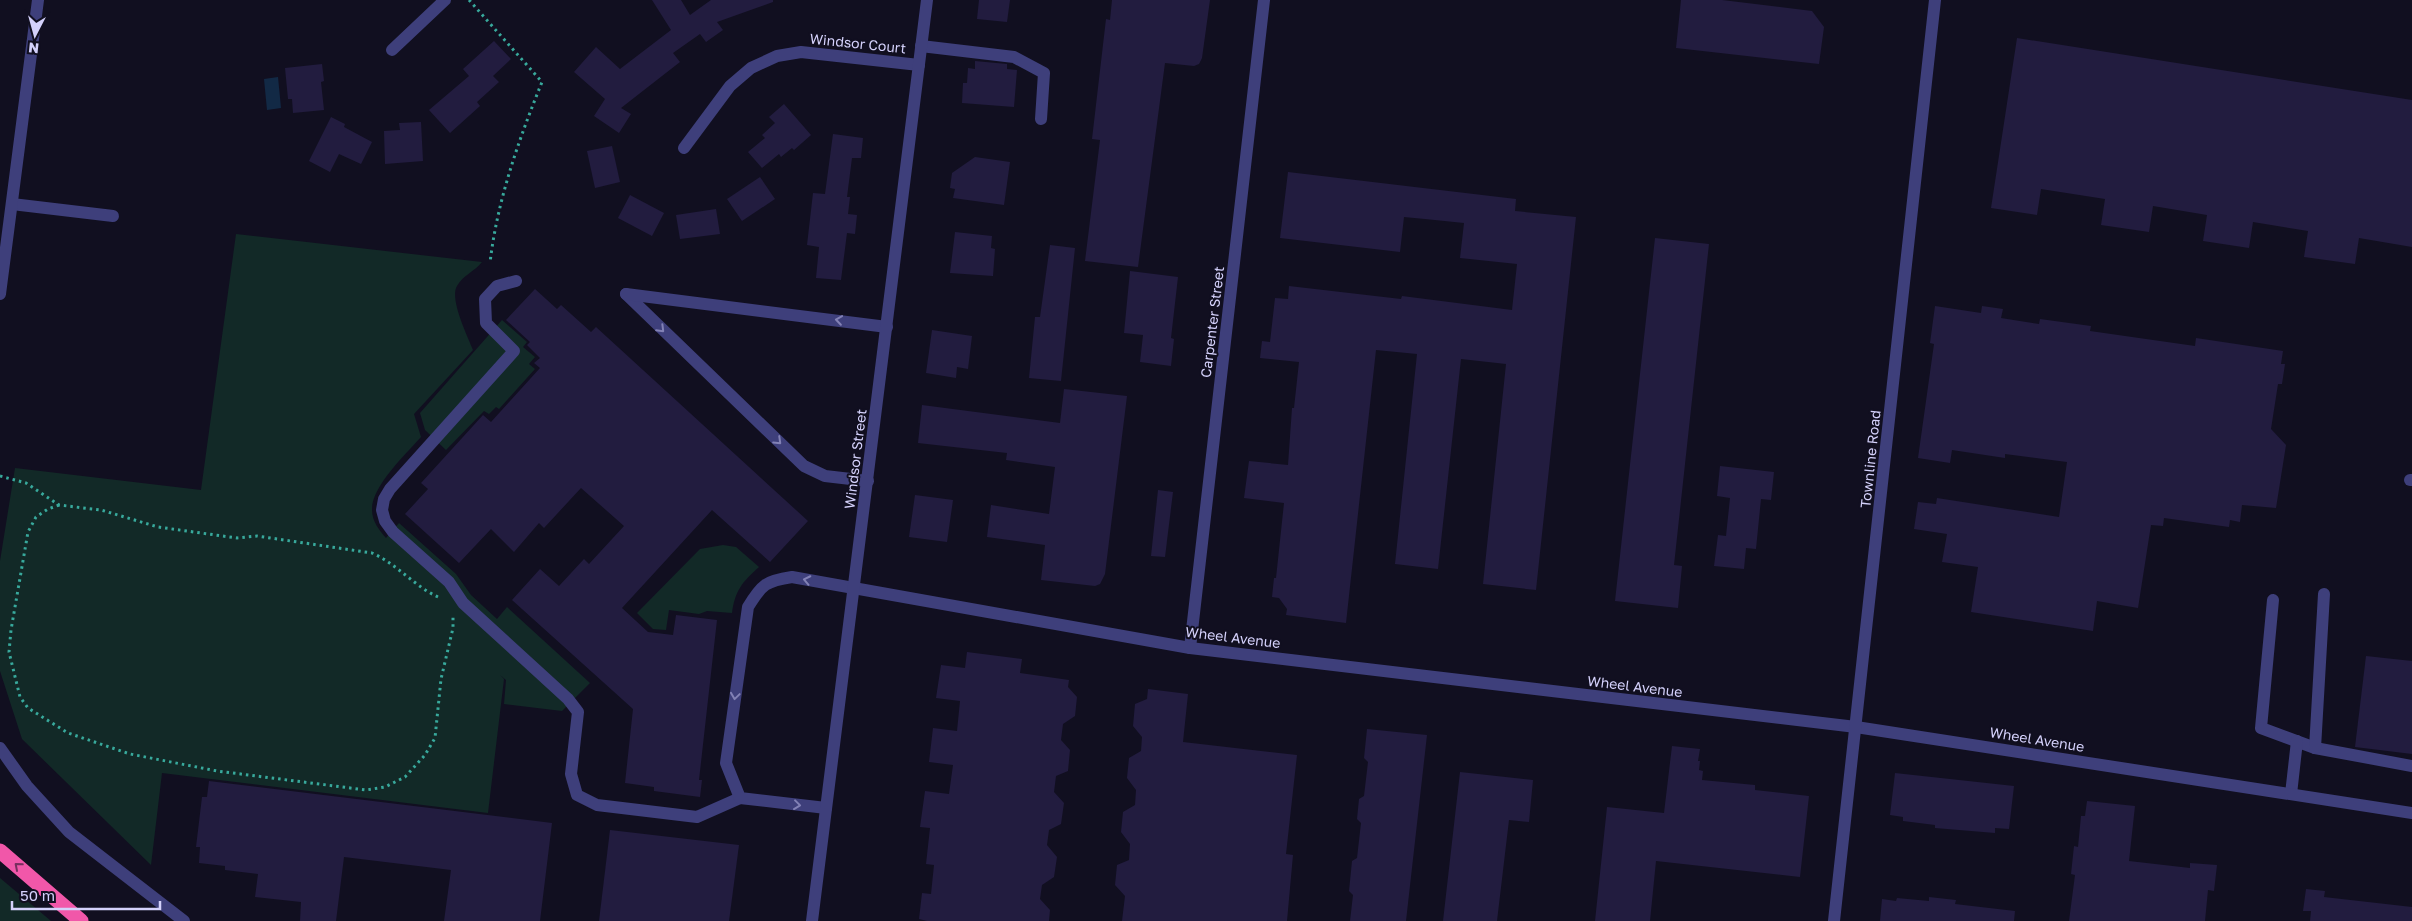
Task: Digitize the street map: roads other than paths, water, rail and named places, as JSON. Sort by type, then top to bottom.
[{"type":"highway","points":[[0,851],[81,921]]},
{"type":"street","points":[[0,294],[38,0]]},
{"type":"street","points":[[392,50],[445,0]]},
{"type":"street","name":"Windsor Street","points":[[812,921],[927,0]]},
{"type":"street","name":"Carpenter Street","points":[[1190,648],[1264,0]]},
{"type":"street","name":"Townline Road","points":[[1834,921],[1935,0]]},
{"type":"street","points":[[921,46],[1014,57],[1044,73],[1041,119]]},
{"type":"street","name":"Windsor Court","points":[[684,148],[730,86],[751,68],[777,56],[801,52],[919,65]]},
{"type":"street","points":[[12,204],[113,216]]},
{"type":"street","points":[[516,281],[497,286],[486,299],[486,322],[514,351],[390,489],[384,499],[382,510],[385,521],[393,532],[449,582],[463,603],[568,699],[578,712],[571,774],[577,795],[597,805],[697,817],[740,798],[826,808]]},
{"type":"street","points":[[868,481],[825,476],[804,466],[626,294],[887,327]]},
{"type":"street","name":"Wheel Avenue","points":[[740,798],[726,763],[748,607],[758,591],[772,580],[792,577],[1190,648],[1856,727],[2412,813]]},
{"type":"street","points":[[2315,748],[2324,594]]},
{"type":"street","points":[[2273,600],[2261,728],[2315,748],[2365,759],[2412,766]]},
{"type":"street","points":[[2291,794],[2297,741]]},
{"type":"street","points":[[0,748],[27,786],[69,832],[184,921]]},
{"type":"water","points":[[278,77],[281,108],[267,110],[264,79]]}]
